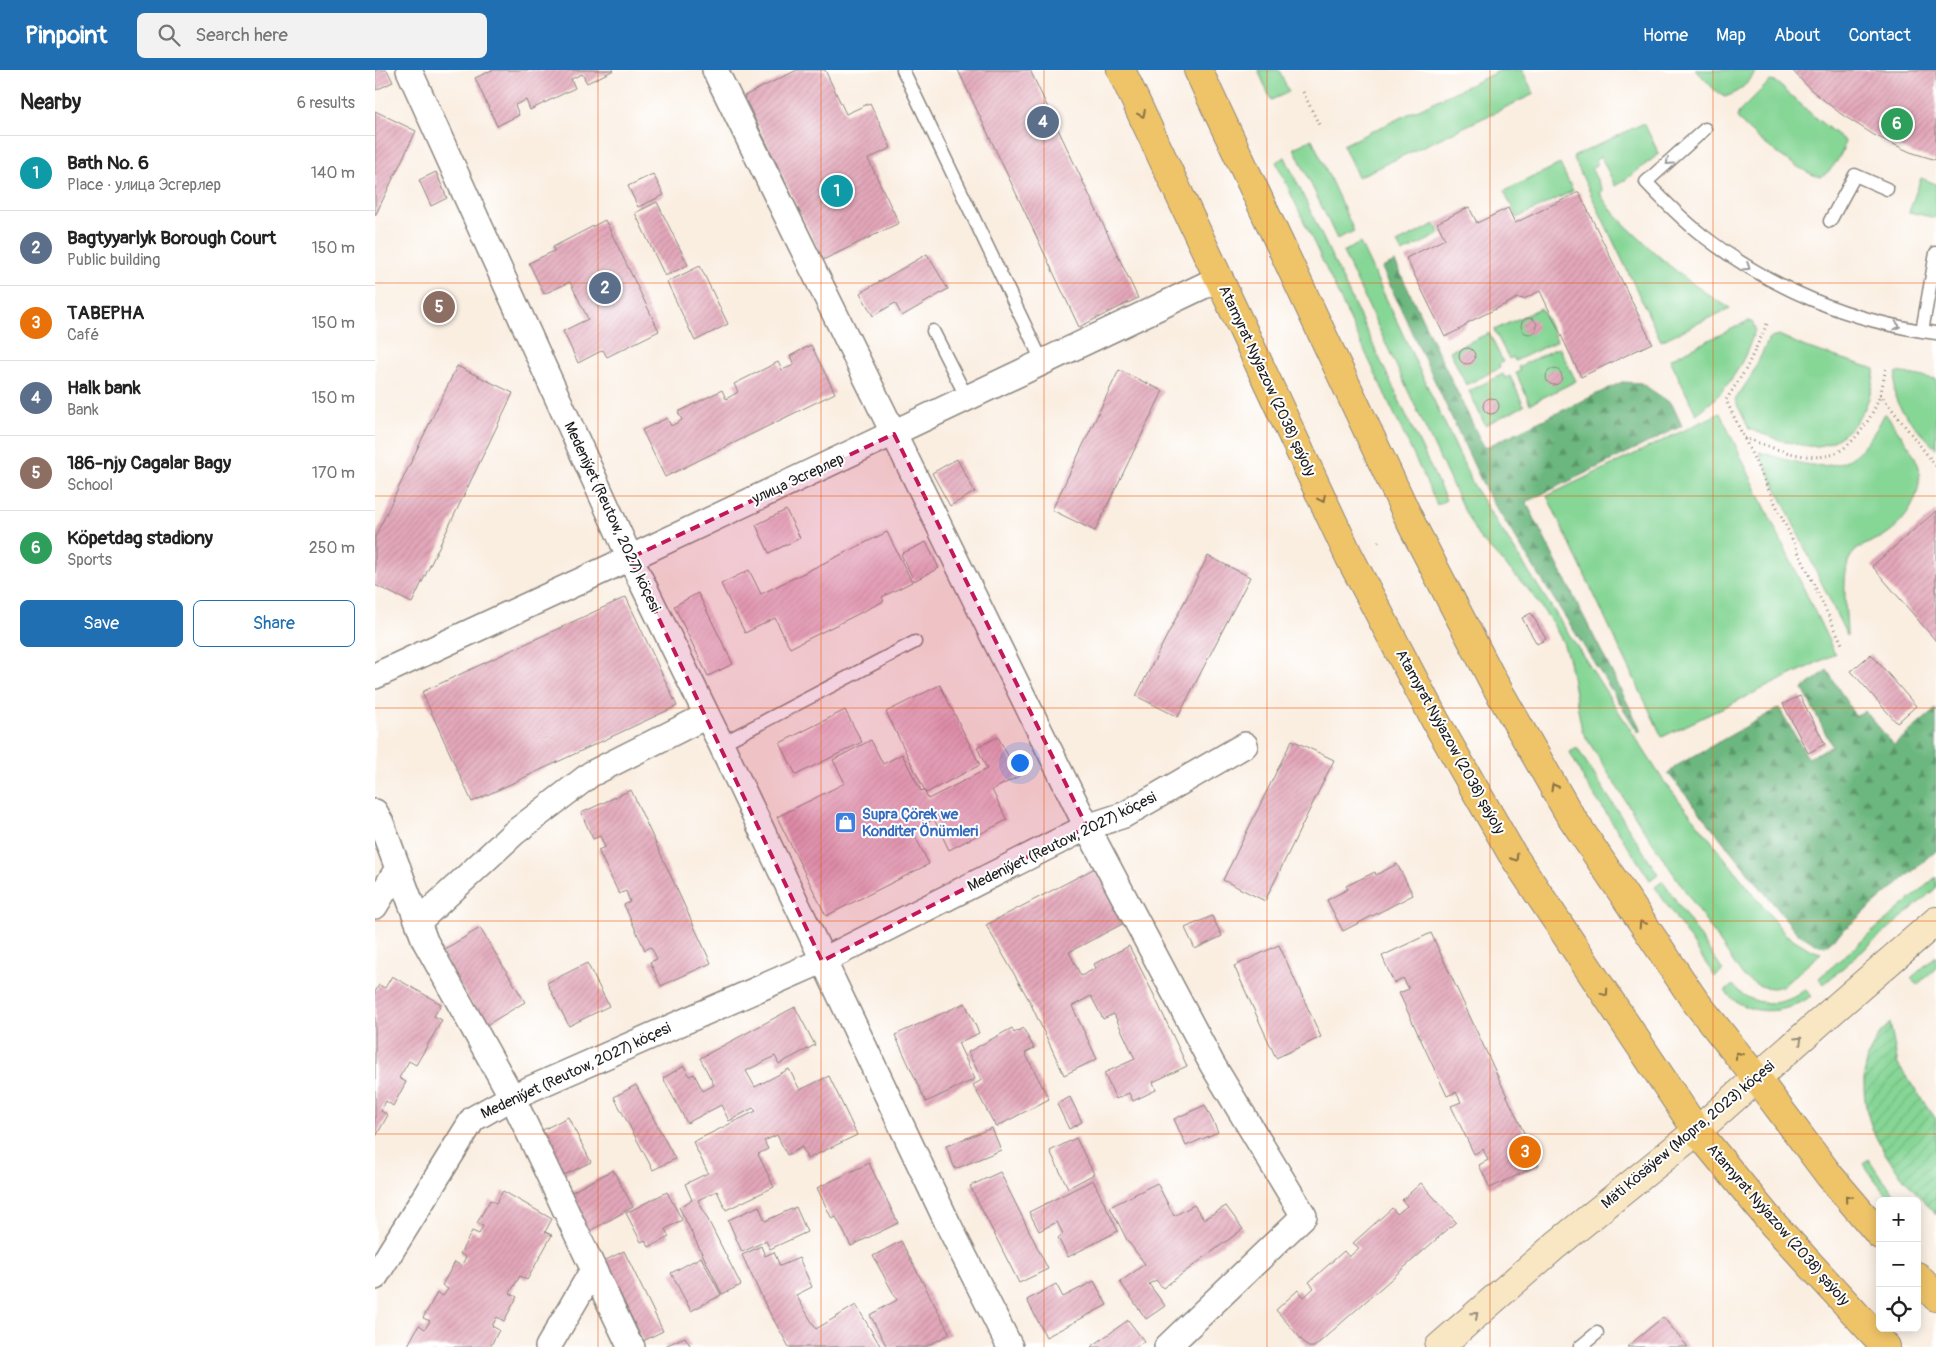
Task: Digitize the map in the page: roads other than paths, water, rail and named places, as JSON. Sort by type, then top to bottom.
[{"type":"main road","name":"Atamyrat Nyýazow (2038) şaýoly","points":[[1121,70],[1349,556],[1435,720],[1513,854],[1697,1131],[1773,1224],[1886,1347]]},
{"type":"main road","points":[[1198,70],[1412,525],[1493,681],[1568,812],[1695,1001],[1757,1079],[1829,1175],[1876,1229]]},
{"type":"main road","points":[[1921,1280],[1936,1296]]},
{"type":"street","name":"Medeniýet (Reutow, 2027) köçesi","points":[[409,70],[630,558],[721,744],[948,1224],[1010,1347]]},
{"type":"street","points":[[715,70],[1087,827],[1212,1064],[1305,1216],[1167,1347]]},
{"type":"street","name":"улица Эсгерлер","points":[[375,676],[895,434],[1219,278]]},
{"type":"street","points":[[417,922],[514,833],[591,774],[707,716]]},
{"type":"street","name":"Medeniýet (Reutow, 2027) köçesi","points":[[375,1277],[473,1119],[512,1097],[822,961],[1087,827],[1124,815],[1245,745]]},
{"type":"street","points":[[377,823],[398,868],[425,941],[512,1097],[593,1270],[632,1347]]},
{"type":"street","points":[[375,906],[398,868]]},
{"type":"street","name":"Mäti Kösäýew (Mopra, 2023) köçesi","points":[[1439,1347],[1556,1245],[1697,1131],[1936,921]]},
{"type":"street","points":[[548,1347],[593,1270]]},
{"type":"lane","points":[[903,70],[1043,363]]},
{"type":"lane","points":[[1705,129],[1647,182],[1675,212],[1730,257],[1787,289],[1839,310],[1923,332],[1936,333]]},
{"type":"lane","points":[[1830,221],[1855,175],[1887,189]]},
{"type":"lane","points":[[1923,332],[1936,253]]},
{"type":"lane","points":[[933,331],[967,398]]},
{"type":"lane","points":[[721,744],[915,642]]},
{"type":"lane","points":[[1580,1347],[1597,1333]]},
{"type":"place","name":"Halk bank","points":[[1043,122]]},
{"type":"place","name":"Köpetdag stadiony","points":[[1897,124]]},
{"type":"place","name":"Bath No. 6","points":[[837,191]]},
{"type":"place","name":"Bagtyyarlyk Borough Court","points":[[605,288]]},
{"type":"place","name":"186-njy Cagalar Bagy","points":[[439,307]]},
{"type":"place","name":"Supra Çörek we Konditer Önümleri","points":[[846,823]]},
{"type":"place","name":"ТАВЕРНА","points":[[1525,1152]]}]
